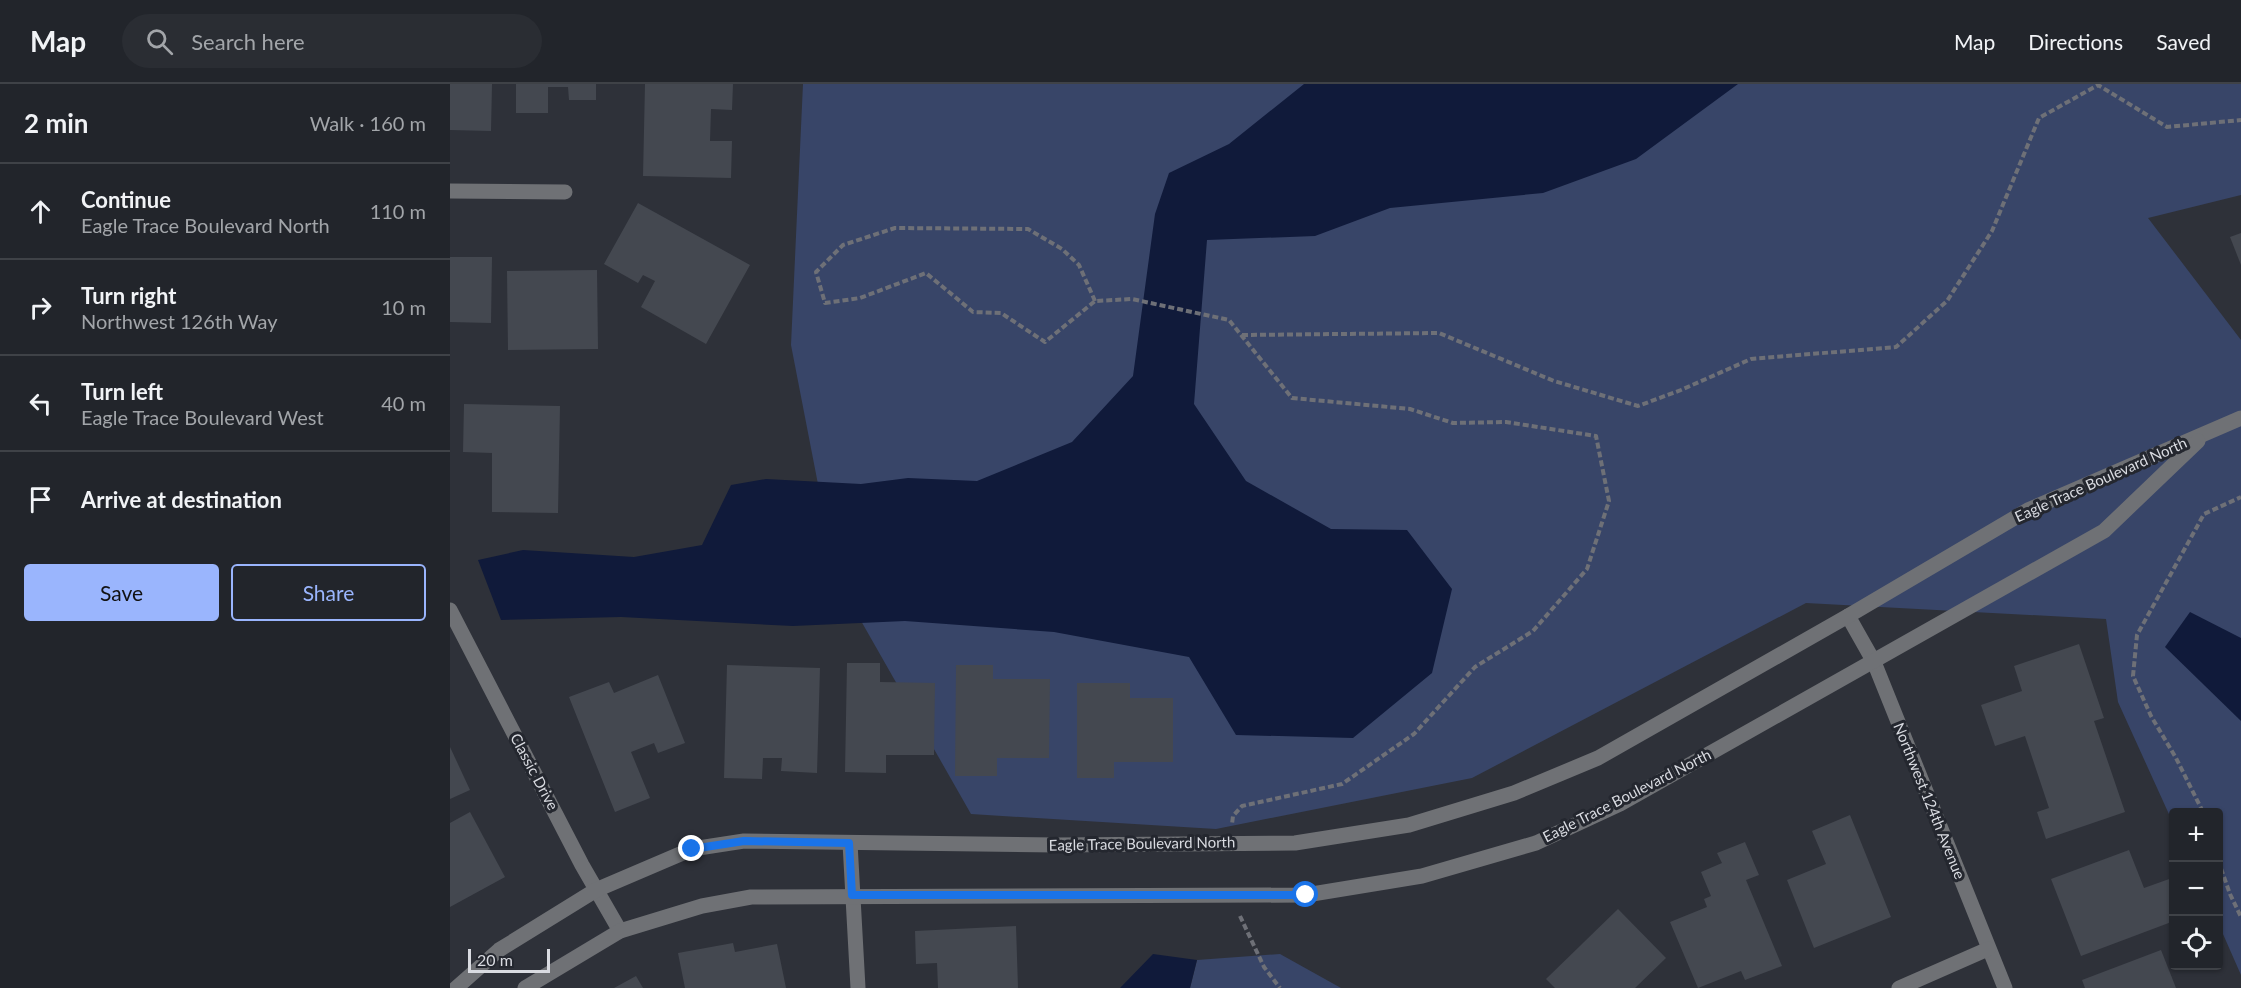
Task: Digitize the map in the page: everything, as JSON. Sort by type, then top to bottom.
[{"type":"street","points":[[450,191],[565,192]]},
{"type":"street","name":"Eagle Trace Boulevard North","points":[[456,988],[499,950],[596,890],[692,849],[744,841],[1057,845],[1295,843],[1409,825],[1514,793],[1598,758],[1848,616],[2028,510],[2241,418]]},
{"type":"street","name":"Eagle Trace Boulevard North","points":[[525,988],[620,932],[702,906],[751,897],[1306,895],[1422,876],[1536,843],[1620,804],[2104,531],[2204,434]]},
{"type":"street","name":"Classic Drive","points":[[450,610],[620,932]]},
{"type":"street","name":"Northwest 124th Avenue","points":[[1848,616],[1874,662],[2005,988]]},
{"type":"street","points":[[849,843],[858,988]]},
{"type":"street","points":[[1899,988],[1988,949]]},
{"type":"path","points":[[1241,335],[1439,333],[1554,381],[1638,406],[1682,390],[1751,359],[1896,347],[1947,301],[1992,231],[2039,118],[2098,86],[2167,127],[2241,120]]},
{"type":"path","points":[[1095,300],[1079,265],[1062,249],[1028,229],[895,228],[843,245],[816,272],[825,303],[860,298],[926,273],[973,312],[1001,313],[1045,342],[1095,300],[1132,299],[1229,320],[1292,398],[1410,409],[1453,423],[1506,422],[1596,436],[1610,501],[1587,569],[1533,631],[1474,667],[1414,734],[1342,784],[1242,806],[1233,816],[1230,843]]},
{"type":"path","points":[[2201,808],[2176,758],[2151,716],[2133,676],[2137,635],[2204,514],[2241,497]]},
{"type":"path","points":[[2219,862],[2241,917]]},
{"type":"path","points":[[1230,895],[1264,967],[1280,988]]},
{"type":"shaded area","points":[[803,84],[2241,84],[2241,195],[2148,218],[2241,340],[2241,975],[2223,934],[2223,808],[2169,808],[2169,814],[2118,702],[2106,619],[1806,603],[1472,778],[1216,829],[971,814],[836,577],[791,345]]},
{"type":"shaded area","points":[[1304,84],[1738,84],[1636,159],[1543,193],[1390,208],[1315,236],[1207,240],[1194,404],[1246,481],[1331,529],[1407,530],[1452,589],[1432,673],[1353,738],[1236,735],[1189,657],[1054,632],[905,621],[793,626],[621,617],[501,620],[478,560],[523,550],[634,557],[702,545],[731,485],[766,479],[861,484],[908,478],[977,481],[1072,442],[1133,376],[1155,214],[1169,173],[1229,144]]},
{"type":"shaded area","points":[[2190,612],[2241,638],[2241,721],[2165,647]]},
{"type":"shaded area","points":[[1153,954],[1197,960],[1190,988],[1120,988]]},
{"type":"shaded area","points":[[1280,954],[1341,988],[1190,988],[1197,960]]},
{"type":"building","points":[[450,84],[492,84],[491,131],[450,130]]},
{"type":"building","points":[[516,84],[596,84],[596,100],[569,100],[568,87],[548,87],[548,113],[516,113]]},
{"type":"building","points":[[645,84],[733,84],[732,110],[711,109],[710,141],[732,141],[731,178],[643,176]]},
{"type":"building","points":[[638,203],[750,265],[706,344],[641,307],[655,281],[643,275],[638,283],[604,264]]},
{"type":"building","points":[[2241,233],[2241,265],[2230,237]]},
{"type":"building","points":[[450,257],[492,257],[491,323],[450,322]]},
{"type":"building","points":[[597,270],[598,349],[508,350],[507,271]]},
{"type":"building","points":[[464,404],[560,406],[558,513],[492,512],[492,453],[463,452]]},
{"type":"building","points":[[2079,644],[2104,718],[2094,721],[2125,812],[2046,839],[2037,812],[2049,808],[2025,736],[1995,746],[1981,705],[2022,691],[2014,666]]},
{"type":"building","points":[[847,663],[880,663],[880,682],[935,683],[934,755],[886,755],[886,773],[845,772]]},
{"type":"building","points":[[727,665],[820,668],[817,773],[781,771],[782,758],[763,758],[762,779],[724,778]]},
{"type":"building","points":[[956,665],[993,665],[993,679],[1050,679],[1049,758],[997,758],[997,776],[955,776]]},
{"type":"building","points":[[658,675],[685,743],[658,753],[654,743],[631,752],[650,798],[615,812],[569,697],[609,682],[614,693]]},
{"type":"building","points":[[1077,683],[1130,683],[1130,698],[1173,698],[1173,762],[1114,762],[1114,778],[1077,778]]},
{"type":"building","points":[[450,747],[470,790],[450,799]]},
{"type":"building","points":[[470,812],[505,877],[450,907],[450,823]]},
{"type":"building","points":[[1850,815],[1891,917],[1814,948],[1787,880],[1826,864],[1812,831]]},
{"type":"building","points":[[1745,842],[1759,875],[1746,880],[1782,966],[1745,980],[1741,971],[1698,988],[1670,922],[1707,907],[1704,899],[1711,896],[1701,872],[1722,863],[1717,853]]},
{"type":"building","points":[[2129,850],[2144,888],[2169,879],[2169,923],[2081,956],[2051,879]]},
{"type":"building","points":[[1618,909],[1666,958],[1635,988],[1555,988],[1546,979]]},
{"type":"building","points":[[1016,926],[1018,988],[938,988],[937,963],[916,964],[915,931]]},
{"type":"building","points":[[733,943],[735,952],[777,944],[786,988],[685,988],[678,953]]},
{"type":"building","points":[[2161,950],[2176,988],[2085,988],[2082,980]]},
{"type":"building","points":[[636,976],[643,988],[614,988]]},
{"type":"route","points":[[692,849],[744,841],[849,843],[852,895],[1306,895]]}]
